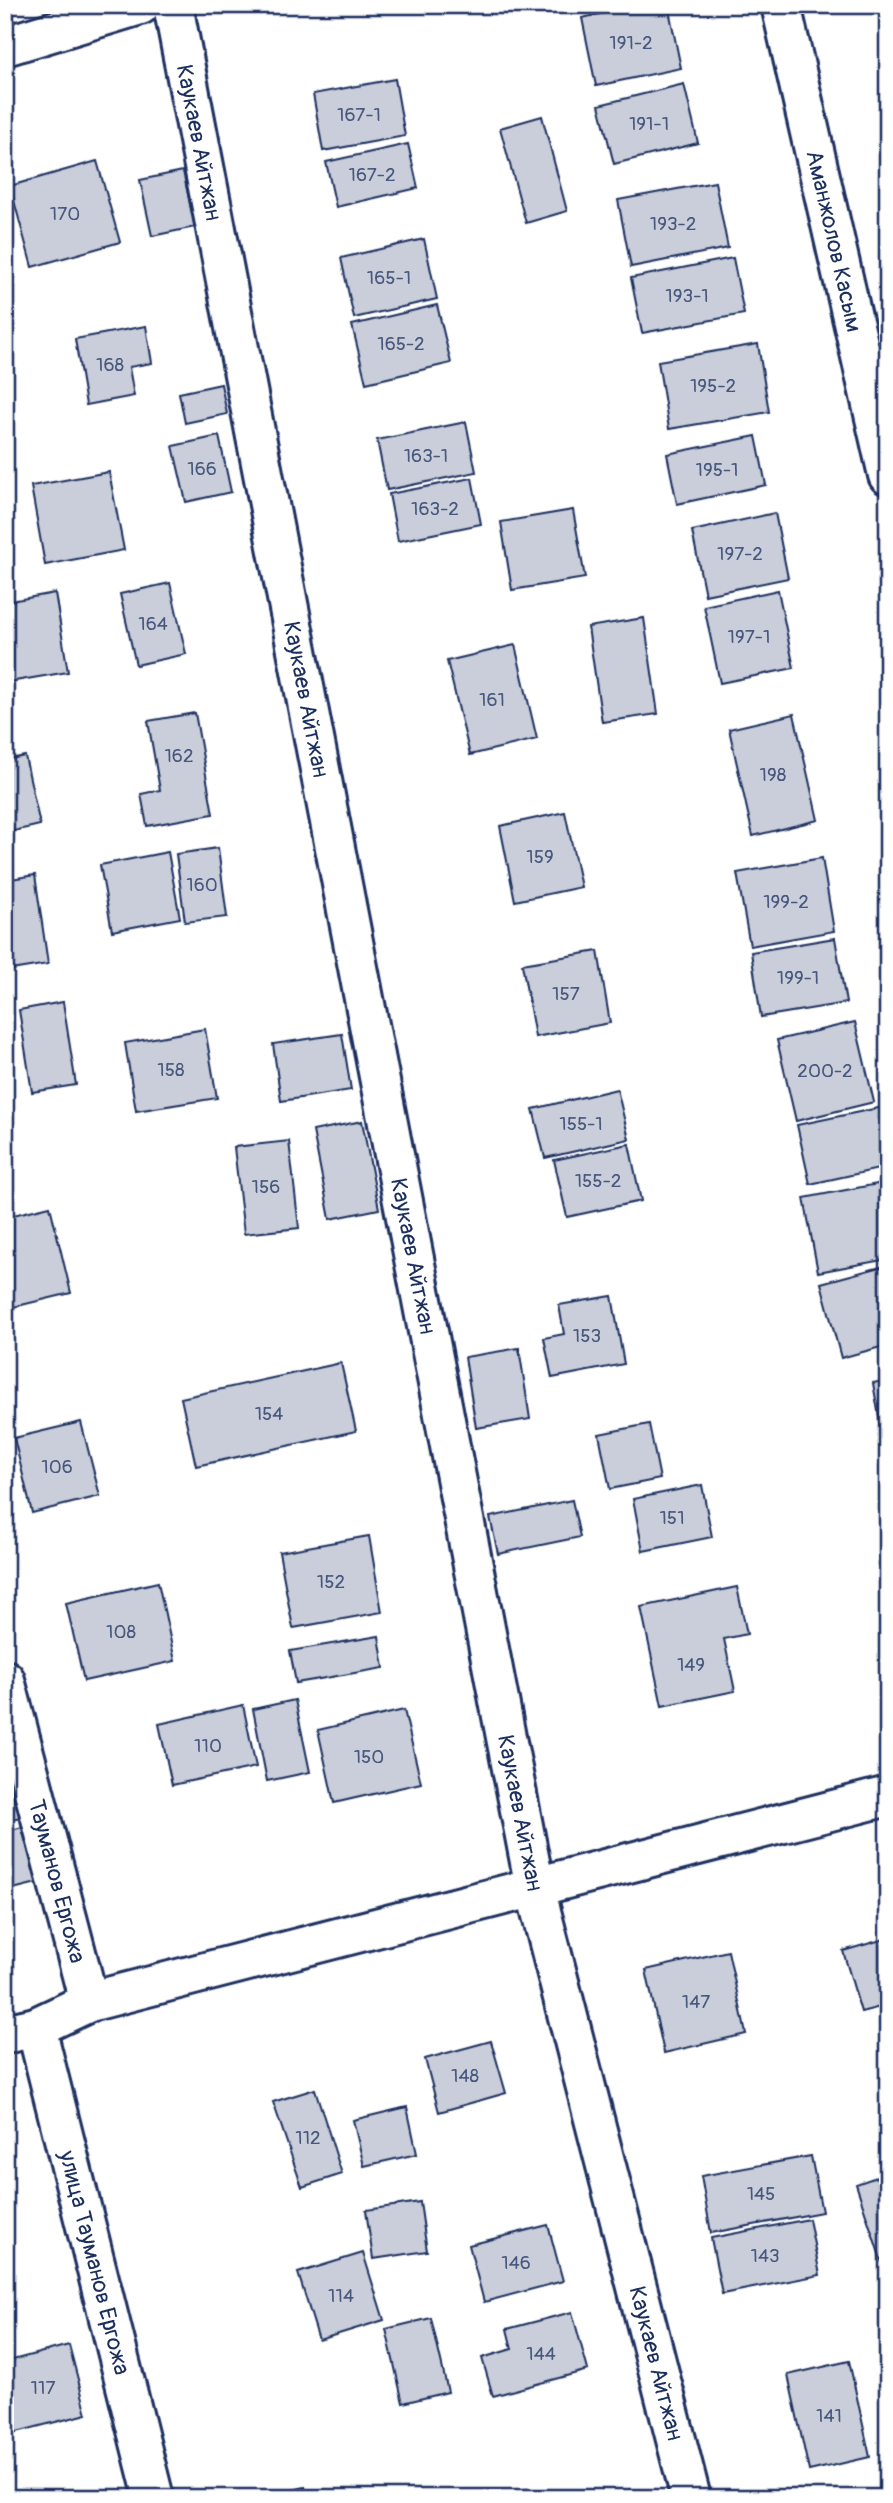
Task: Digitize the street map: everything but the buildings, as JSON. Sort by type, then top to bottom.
[{"type":"street","points":[[5,46],[140,5]]},
{"type":"street","name":"Каукаев Айтжан","points":[[173,5],[535,1888],[691,2498]]},
{"type":"street","name":"Аманжолов Касым","points":[[781,5],[888,475]]},
{"type":"street","name":"Тауманов Ергожа","points":[[5,1680],[89,2002]]},
{"type":"street","points":[[21,2030],[89,2002],[888,1796]]},
{"type":"street","name":"улица Тауманов Ергожа","points":[[21,2030],[154,2498]]}]
